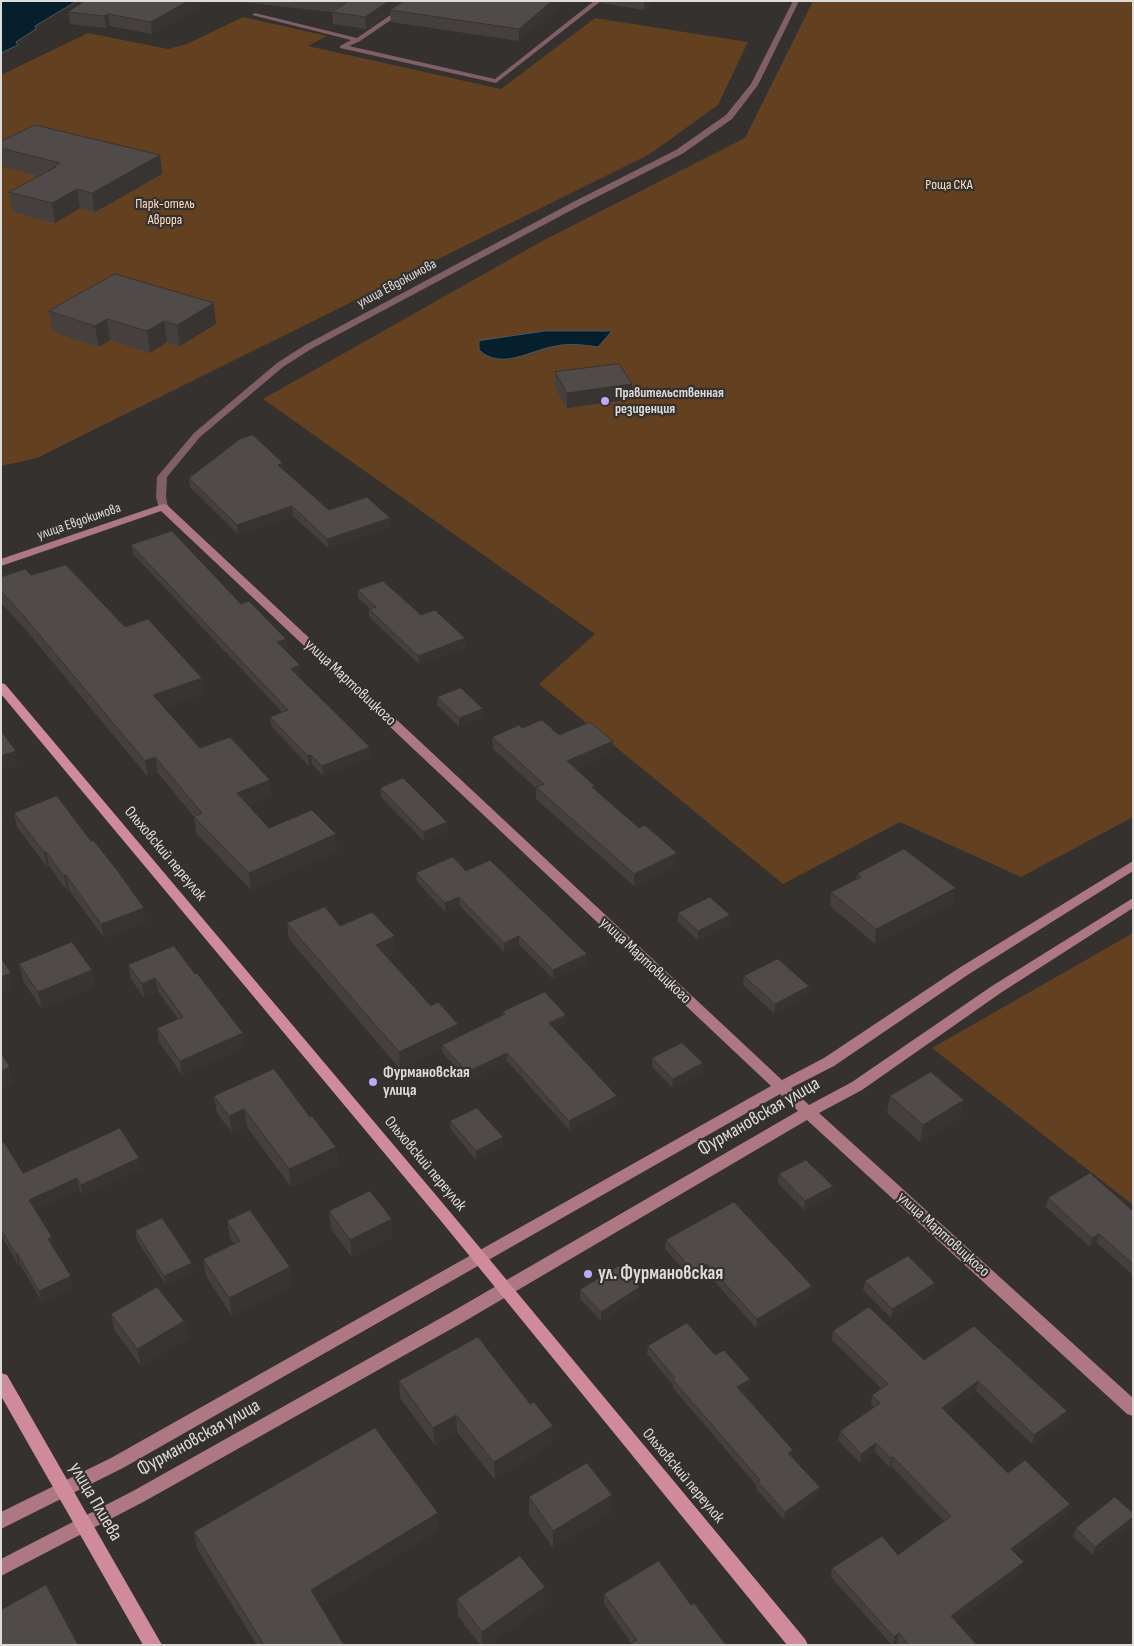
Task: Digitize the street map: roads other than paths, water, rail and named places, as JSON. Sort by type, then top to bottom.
[{"type":"main road","name":"улица Евдокимова","points":[[1,563],[163,507]]},
{"type":"main road","name":"улица Мартовицкого","points":[[163,507],[781,1087],[1133,1409]]},
{"type":"main road","name":"Ольховский переулок","points":[[1,686],[480,1258],[799,1645]]},
{"type":"main road","name":"Фурмановская улица","points":[[1,1521],[117,1463],[781,1087],[829,1062],[964,971],[1133,864]]},
{"type":"main road","name":"Фурмановская улица","points":[[1,1568],[84,1525],[505,1289],[777,1132],[808,1112],[857,1086],[997,989],[1133,902]]},
{"type":"main road","name":"улица Плиева","points":[[1,1380],[153,1645]]},
{"type":"street","points":[[416,1],[358,40],[342,47],[496,80],[598,1]]},
{"type":"street","name":"улица Евдокимова","points":[[163,507],[161,496],[162,477],[178,457],[197,435],[280,365],[308,347],[572,206],[679,152],[729,117],[754,85],[796,1]]},
{"type":"street","points":[[255,16],[358,40]]},
{"type":"water","points":[[1,1],[77,1],[35,26],[36,29],[16,42],[18,45],[1,53]]},
{"type":"water","points":[[545,331],[612,331],[598,347],[561,345],[507,359],[497,359],[479,350],[479,341]]},
{"type":"place","name":"Правительственная резиденция","points":[[605,401]]},
{"type":"place","name":"Фурмановская улица","points":[[373,1082]]},
{"type":"place","name":"ул. Фурмановская","points":[[588,1274]]},
{"type":"park label","name":"Роща СКА","points":[[949,185]]},
{"type":"park label","name":"Парк-отель Аврора","points":[[165,212]]}]
